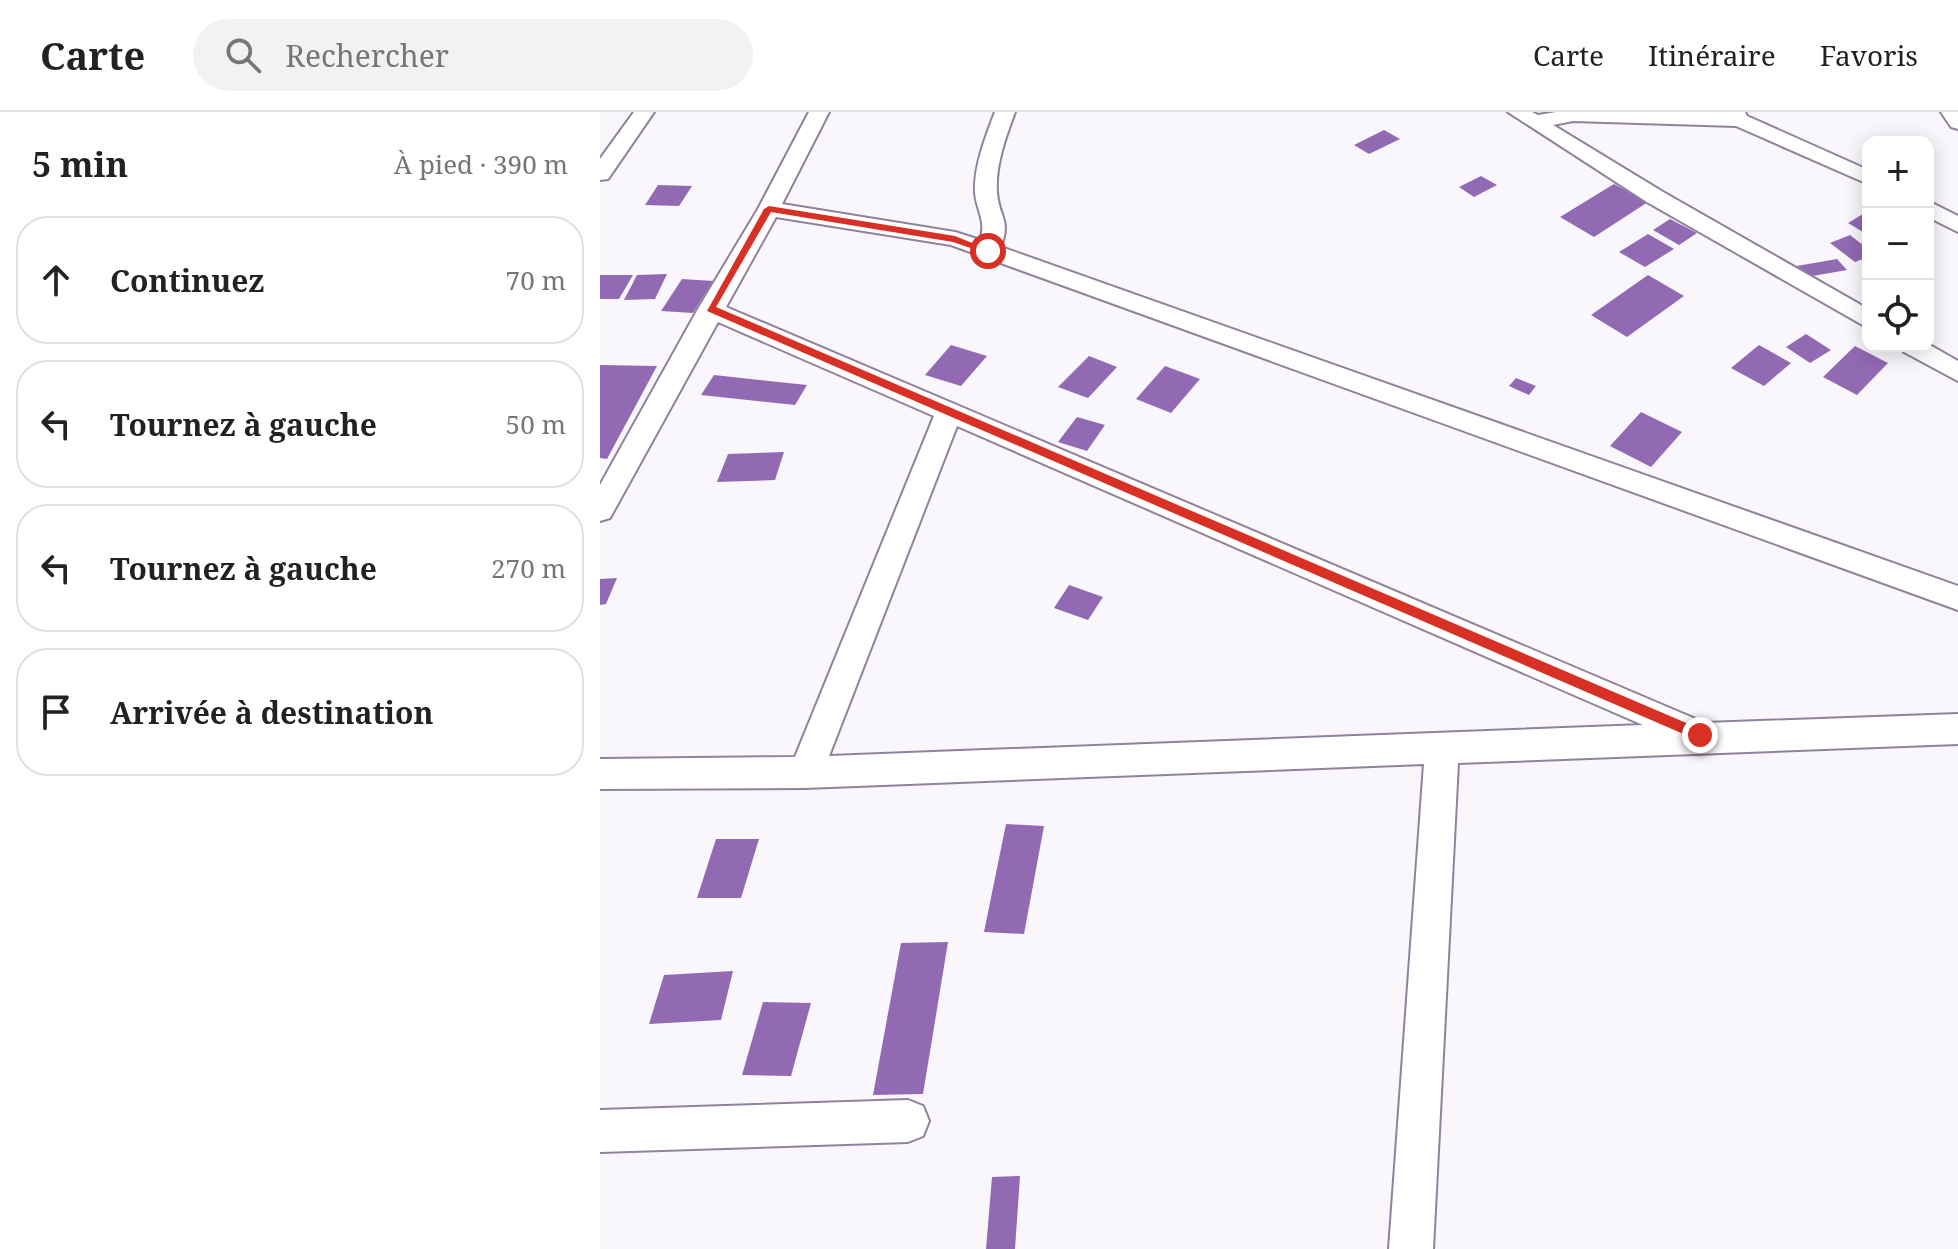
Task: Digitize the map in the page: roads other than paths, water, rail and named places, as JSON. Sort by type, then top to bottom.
[{"type":"street","points":[[600,174],[644,112]]},
{"type":"street","points":[[600,510],[710,309],[769,209],[819,112]]},
{"type":"street","points":[[988,251],[996,228],[986,192],[993,144],[1005,112]]},
{"type":"street","points":[[1526,117],[1737,116],[1862,175]]},
{"type":"street","points":[[1526,117],[1655,197],[1862,317]]},
{"type":"street","points":[[769,209],[955,239],[1958,598]]},
{"type":"street","points":[[1934,211],[1958,225]]},
{"type":"street","points":[[710,309],[1700,735]]},
{"type":"street","points":[[1923,352],[1958,372]]},
{"type":"street","points":[[805,773],[949,412]]},
{"type":"street","points":[[600,774],[805,773],[1442,749],[1700,735],[1958,729]]},
{"type":"street","points":[[1411,1249],[1442,749]]},
{"type":"street","points":[[600,1131],[908,1121]]}]
